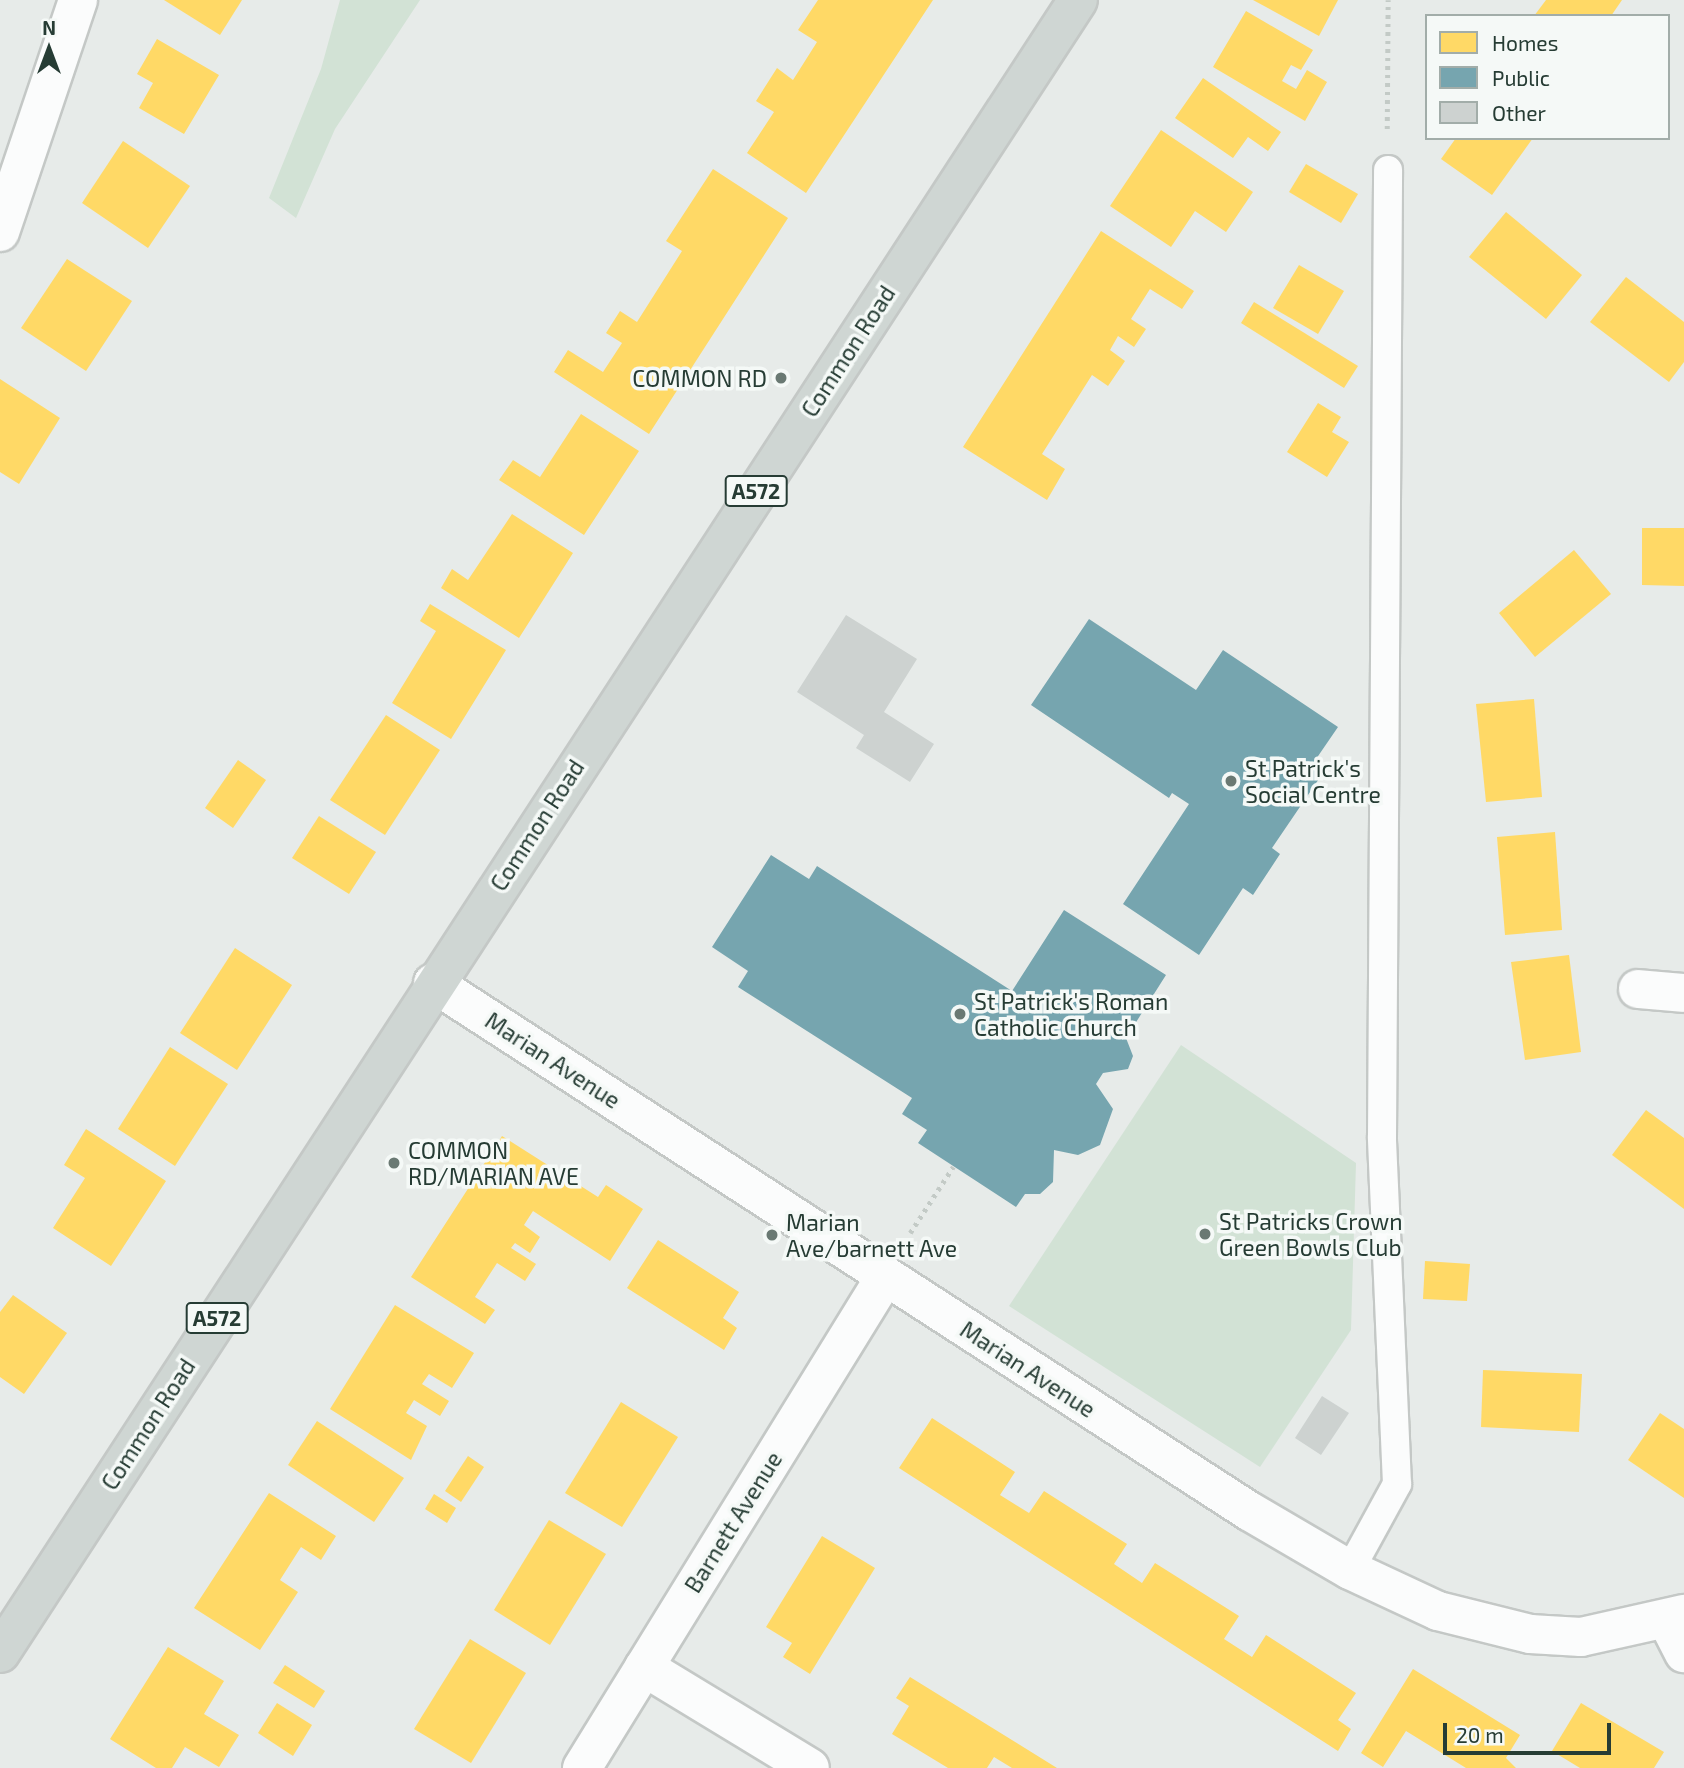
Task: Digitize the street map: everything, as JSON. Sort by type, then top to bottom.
[{"type":"main road","name":"Common Road","points":[[0,1653],[433,983],[1078,0]]},
{"type":"street","points":[[0,232],[78,0]]},
{"type":"street","name":"Marian Avenue","points":[[433,983],[885,1277],[1350,1570],[1438,1611],[1530,1634],[1581,1637],[1679,1630]]},
{"type":"street","points":[[1638,989],[1684,993]]},
{"type":"street","name":"Barnett Avenue","points":[[582,1768],[885,1277]]},
{"type":"street","points":[[644,1667],[810,1768]]},
{"type":"lane","points":[[1350,1570],[1397,1484],[1381,1123],[1388,170]]},
{"type":"path","points":[[1388,0],[1388,170]]},
{"type":"path","points":[[906,1240],[953,1167]]},
{"type":"green space","points":[[340,0],[420,0],[335,129],[296,218],[269,198],[321,69]]},
{"type":"green space","name":"St Patricks Crown Green Bowls Club","points":[[1181,1045],[1356,1163],[1351,1330],[1260,1467],[1009,1306]]},
{"type":"building: Homes","points":[[164,0],[242,0],[220,35]]},
{"type":"building: Homes","points":[[818,0],[933,0],[806,193],[747,153],[774,112],[756,101],[777,68],[793,80],[817,42],[798,30]]},
{"type":"building: Homes","points":[[1253,0],[1338,0],[1319,36]]},
{"type":"building: Homes","points":[[1546,0],[1622,0],[1612,14],[1536,14]]},
{"type":"building: Homes","points":[[1246,11],[1313,50],[1301,70],[1291,65],[1282,81],[1296,89],[1307,70],[1327,82],[1305,121],[1213,67]]},
{"type":"building: Homes","points":[[157,39],[219,75],[184,134],[139,108],[153,83],[137,74]]},
{"type":"building: Homes","points":[[1203,78],[1281,132],[1268,151],[1248,137],[1233,158],[1175,118]]},
{"type":"building: Homes","points":[[1161,130],[1253,192],[1226,232],[1195,211],[1171,247],[1110,206]]},
{"type":"building: Homes","points":[[1455,140],[1532,140],[1492,195],[1441,159]]},
{"type":"building: Homes","points":[[123,141],[190,186],[148,248],[82,203]]},
{"type":"building: Homes","points":[[1306,164],[1358,194],[1341,223],[1289,192]]},
{"type":"building: Homes","points":[[713,169],[788,218],[649,434],[554,372],[568,350],[603,372],[622,343],[606,333],[620,311],[637,322],[682,251],[666,241]]},
{"type":"building: Homes","points":[[1506,212],[1582,275],[1546,319],[1469,257]]},
{"type":"building: Homes","points":[[1101,231],[1194,291],[1182,309],[1150,289],[1131,319],[1146,329],[1134,347],[1118,336],[1110,350],[1125,361],[1108,386],[1092,375],[1042,454],[1065,469],[1047,500],[963,447]]},
{"type":"building: Homes","points":[[67,259],[132,301],[86,371],[21,328]]},
{"type":"building: Homes","points":[[1299,265],[1344,291],[1318,334],[1273,308]]},
{"type":"building: Homes","points":[[1626,277],[1684,322],[1684,362],[1669,382],[1590,322]]},
{"type":"building: Homes","points":[[1254,302],[1358,366],[1344,388],[1241,323]]},
{"type":"building: Homes","points":[[0,379],[60,418],[19,484],[0,472]]},
{"type":"building: Homes","points":[[1318,403],[1341,417],[1332,432],[1349,442],[1327,477],[1287,452]]},
{"type":"building: Homes","points":[[581,414],[639,451],[584,535],[499,480],[513,460],[540,477]]},
{"type":"building: Homes","points":[[512,514],[573,553],[519,638],[441,588],[452,569],[468,580]]},
{"type":"building: Homes","points":[[1642,528],[1684,528],[1684,586],[1642,585]]},
{"type":"building: Homes","points":[[1574,550],[1611,594],[1535,657],[1499,613]]},
{"type":"building: Homes","points":[[430,604],[506,650],[451,739],[392,703],[436,631],[420,621]]},
{"type":"building: Homes","points":[[1534,699],[1542,797],[1486,802],[1476,704]]},
{"type":"building: Homes","points":[[386,715],[440,750],[385,835],[330,800]]},
{"type":"building: Homes","points":[[238,760],[266,780],[233,828],[205,808]]},
{"type":"building: Homes","points":[[319,816],[376,852],[349,894],[292,858]]},
{"type":"building: Homes","points":[[1555,832],[1562,930],[1505,935],[1497,837]]},
{"type":"building: Homes","points":[[235,948],[292,985],[237,1070],[180,1033]]},
{"type":"building: Homes","points":[[1569,955],[1581,1052],[1525,1060],[1511,962]]},
{"type":"building: Homes","points":[[170,1047],[228,1084],[175,1166],[118,1129]]},
{"type":"building: Homes","points":[[1646,1110],[1684,1138],[1684,1209],[1612,1155]]},
{"type":"building: Homes","points":[[86,1129],[166,1181],[111,1266],[53,1228],[85,1178],[64,1165]]},
{"type":"building: Homes","points":[[502,1136],[598,1197],[606,1185],[643,1209],[610,1261],[533,1211],[524,1225],[540,1237],[530,1253],[515,1243],[511,1248],[536,1264],[525,1281],[497,1263],[475,1297],[495,1310],[485,1324],[411,1277]]},
{"type":"building: Homes","points":[[658,1240],[739,1292],[723,1318],[737,1328],[724,1350],[627,1288]]},
{"type":"building: Homes","points":[[1425,1261],[1470,1264],[1467,1301],[1423,1299]]},
{"type":"building: Homes","points":[[13,1295],[67,1333],[24,1394],[0,1377],[0,1312]]},
{"type":"building: Homes","points":[[395,1305],[474,1353],[452,1388],[429,1374],[422,1384],[449,1401],[440,1416],[414,1400],[406,1413],[427,1426],[411,1460],[330,1409]]},
{"type":"building: Homes","points":[[1483,1370],[1582,1374],[1579,1432],[1481,1427]]},
{"type":"building: Homes","points":[[621,1402],[678,1437],[622,1527],[565,1493]]},
{"type":"building: Homes","points":[[1660,1413],[1684,1429],[1684,1498],[1628,1460]]},
{"type":"building: Homes","points":[[932,1418],[1015,1472],[1000,1495],[1029,1513],[1044,1491],[1127,1544],[1114,1564],[1142,1583],[1155,1563],[1239,1616],[1224,1639],[1252,1657],[1266,1635],[1356,1693],[1338,1720],[1351,1729],[1338,1751],[899,1468]]},
{"type":"building: Homes","points":[[317,1421],[404,1478],[374,1522],[288,1465]]},
{"type":"building: Homes","points":[[468,1456],[484,1467],[461,1502],[445,1491]]},
{"type":"building: Homes","points":[[269,1493],[336,1536],[321,1560],[301,1547],[280,1580],[298,1592],[260,1650],[194,1608]]},
{"type":"building: Homes","points":[[434,1494],[456,1508],[447,1523],[425,1509]]},
{"type":"building: Homes","points":[[549,1520],[606,1554],[550,1645],[494,1610]]},
{"type":"building: Homes","points":[[822,1536],[875,1568],[810,1674],[783,1657],[792,1643],[766,1627]]},
{"type":"building: Homes","points":[[470,1639],[526,1673],[471,1763],[414,1729]]},
{"type":"building: Homes","points":[[168,1647],[224,1681],[204,1714],[239,1735],[219,1767],[185,1747],[172,1768],[156,1768],[110,1739]]},
{"type":"building: Homes","points":[[285,1665],[325,1691],[314,1708],[273,1683]]},
{"type":"building: Homes","points":[[1413,1669],[1520,1735],[1506,1758],[1516,1768],[1466,1768],[1406,1731],[1383,1767],[1361,1753]]},
{"type":"building: Homes","points":[[910,1677],[1057,1768],[1012,1768],[994,1757],[987,1768],[948,1768],[892,1734],[909,1706],[896,1698]]},
{"type":"building: Homes","points":[[277,1703],[312,1725],[293,1756],[258,1733]]},
{"type":"building: Homes","points":[[1581,1703],[1664,1752],[1654,1768],[1580,1768],[1552,1751]]},
{"type":"building: Public","name":"St Patrick's Social Centre","points":[[1089,619],[1196,690],[1223,650],[1338,727],[1314,762],[1325,770],[1272,848],[1280,854],[1253,895],[1243,888],[1199,955],[1123,904],[1189,804],[1172,793],[1169,798],[1031,705]]},
{"type":"building: Public","name":"St Patrick's Roman Catholic Church","points":[[771,855],[809,879],[817,866],[1012,991],[1064,910],[1166,975],[1126,1038],[1133,1056],[1128,1069],[1103,1073],[1096,1084],[1113,1109],[1100,1145],[1078,1155],[1054,1150],[1053,1182],[1040,1194],[1025,1194],[1016,1207],[918,1143],[927,1130],[902,1114],[912,1098],[738,987],[748,971],[712,947]]},
{"type":"building: Other","points":[[846,615],[917,659],[884,712],[934,744],[910,782],[856,748],[864,735],[797,692]]},
{"type":"building: Other","points":[[1322,1396],[1349,1413],[1321,1455],[1295,1438]]},
{"type":"place","name":"COMMON RD","points":[[781,378]]},
{"type":"place","name":"St Patrick's Social Centre","points":[[1231,781]]},
{"type":"place","name":"St Patrick's Roman Catholic Church","points":[[960,1014]]},
{"type":"place","name":"COMMON RD/MARIAN AVE","points":[[394,1163]]},
{"type":"place","name":"St Patricks Crown Green Bowls Club","points":[[1205,1234]]},
{"type":"place","name":"Marian Ave/barnett Ave","points":[[772,1235]]}]
